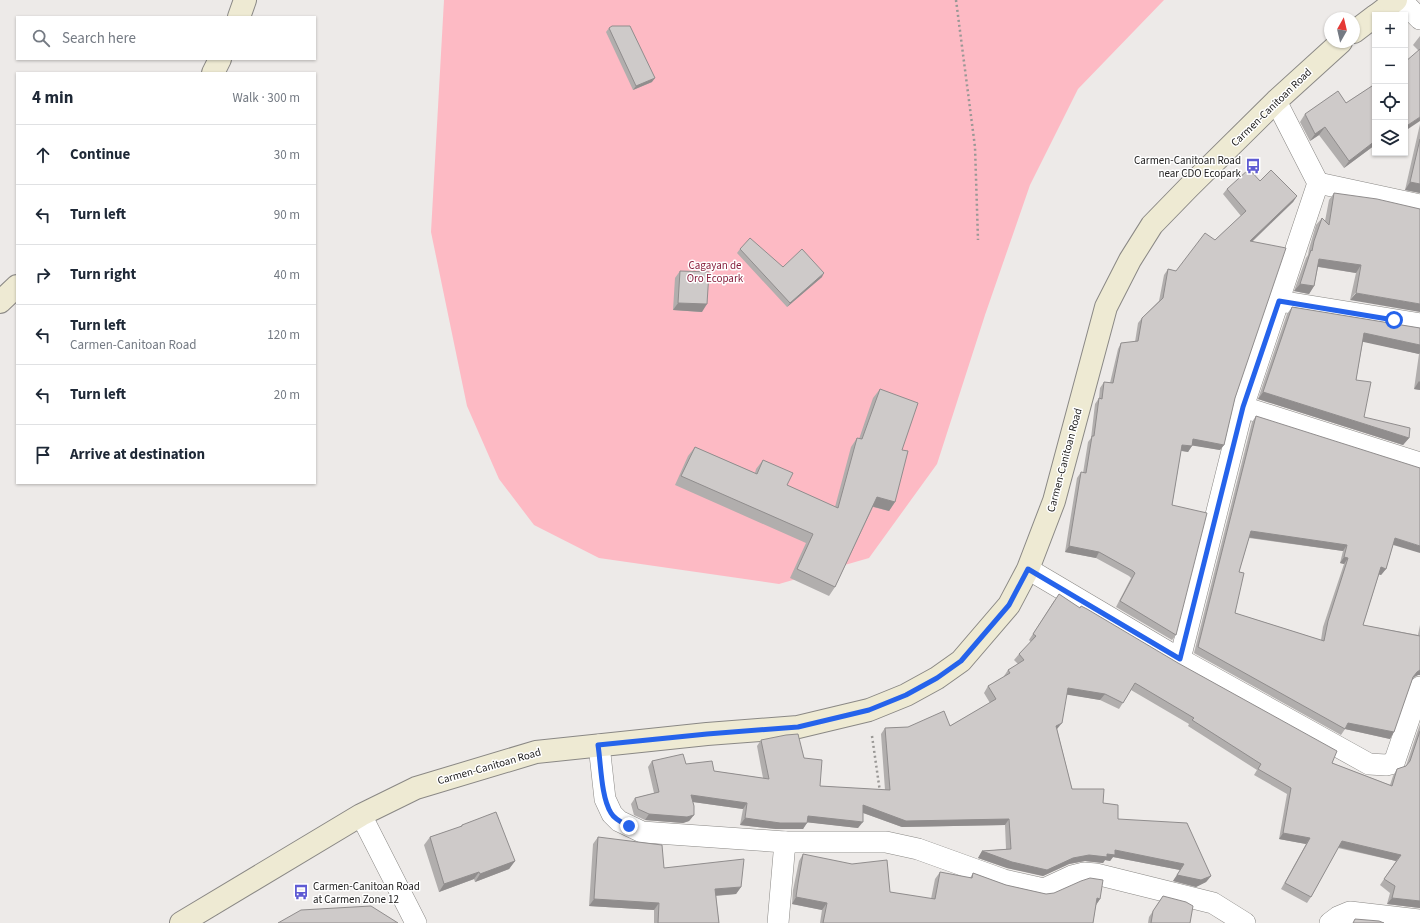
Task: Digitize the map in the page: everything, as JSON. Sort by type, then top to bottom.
[{"type":"main road","points":[[239,16],[245,0]]},
{"type":"main road","points":[[1381,12],[1396,0]]},
{"type":"main road","points":[[1360,28],[1372,19]]},
{"type":"main road","name":"Carmen-Canitoan Road","points":[[181,923],[204,916],[361,814],[416,788],[461,773],[536,752],[707,734],[798,727],[869,710],[912,692],[937,678],[961,661],[1009,605],[1028,569],[1054,501],[1106,307],[1130,260],[1152,225],[1233,142],[1334,48]]},
{"type":"main road","points":[[214,72],[220,60]]},
{"type":"main road","points":[[0,302],[16,287]]},
{"type":"street","points":[[1401,0],[1420,19]]},
{"type":"street","points":[[1180,659],[1243,407],[1318,183],[1276,102]]},
{"type":"street","points":[[1318,183],[1420,205]]},
{"type":"street","points":[[1279,301],[1420,324]]},
{"type":"street","points":[[1243,407],[1420,462]]},
{"type":"street","points":[[1028,569],[1180,659],[1369,764],[1378,765],[1394,763],[1420,687]]},
{"type":"street","points":[[598,745],[605,799],[612,814],[619,821],[642,832],[785,842],[886,842],[918,848],[1004,880],[1044,889],[1072,876],[1084,873],[1096,874],[1213,903],[1245,923]]},
{"type":"street","points":[[361,814],[416,923]]},
{"type":"street","points":[[778,923],[785,842]]},
{"type":"street","points":[[1330,923],[1338,917],[1350,912],[1420,920]]},
{"type":"path","points":[[956,0],[975,147],[978,240]]},
{"type":"path","points":[[869,710],[880,795]]},
{"type":"green space","name":"Cagayan de Oro Ecopark","points":[[444,0],[1164,0],[1078,89],[1030,185],[985,315],[937,464],[869,558],[779,584],[599,558],[534,525],[499,479],[467,406],[431,232]]},
{"type":"building","points":[[612,26],[630,26],[655,78],[636,86],[609,28]]},
{"type":"building","points":[[1420,49],[1420,117],[1408,125],[1408,84],[1408,59]]},
{"type":"building","points":[[1372,86],[1372,143],[1349,161],[1325,127],[1315,134],[1305,114],[1338,91],[1346,103]]},
{"type":"building","points":[[1420,139],[1420,184],[1410,182]]},
{"type":"building","points":[[1249,169],[1260,181],[1271,170],[1297,196],[1250,241],[1286,248],[1235,398],[1224,445],[1193,439],[1192,446],[1182,445],[1172,505],[1207,513],[1176,635],[1120,601],[1135,573],[1133,571],[1099,552],[1069,546],[1081,472],[1086,473],[1092,436],[1094,436],[1099,398],[1102,399],[1104,382],[1113,383],[1121,343],[1138,341],[1142,318],[1163,298],[1168,269],[1176,271],[1205,233],[1215,240],[1246,211],[1227,189]]},
{"type":"building","points":[[1334,193],[1377,199],[1420,209],[1420,304],[1356,293],[1361,265],[1319,259],[1314,286],[1300,284],[1322,218],[1329,225]]},
{"type":"building","points":[[750,238],[783,267],[802,249],[824,273],[790,303],[740,249]]},
{"type":"building","points":[[680,271],[709,272],[707,304],[678,303]]},
{"type":"building","points":[[1292,307],[1420,328],[1420,345],[1364,333],[1356,380],[1371,382],[1364,417],[1410,428],[1409,438],[1263,392]]},
{"type":"building","points":[[880,389],[918,403],[902,450],[908,451],[895,502],[877,497],[835,587],[797,569],[813,534],[681,476],[695,447],[757,474],[763,460],[793,473],[787,485],[838,508],[857,438],[862,439]]},
{"type":"building","points":[[1256,416],[1420,468],[1420,546],[1395,538],[1386,569],[1381,567],[1363,625],[1420,636],[1420,670],[1413,677],[1394,732],[1348,723],[1345,729],[1198,647]],"holes":[[[1251,531],[1347,545],[1344,557],[1348,558],[1328,621],[1324,641],[1235,613],[1244,573],[1239,572]]]},
{"type":"building","points":[[1059,594],[1080,608],[1081,606],[1087,609],[1178,663],[1337,751],[1332,763],[1392,786],[1397,769],[1406,766],[1410,761],[1420,731],[1420,901],[1392,898],[1395,886],[1384,879],[1401,855],[1342,841],[1311,897],[1285,883],[1310,838],[1283,833],[1291,788],[1258,769],[1261,764],[1192,720],[1194,718],[1135,683],[1123,703],[1105,694],[1068,688],[1062,723],[1056,726],[1072,789],[1104,789],[1103,803],[1118,805],[1118,819],[1187,823],[1211,876],[1201,880],[1177,875],[1184,864],[1115,850],[1115,855],[1107,854],[1107,857],[1089,855],[1073,858],[1047,870],[1012,862],[982,851],[1011,849],[1009,819],[906,821],[863,805],[863,822],[808,816],[807,823],[780,823],[745,818],[747,803],[691,795],[694,806],[694,815],[687,817],[649,814],[638,809],[635,798],[659,792],[652,761],[683,754],[686,764],[712,761],[714,771],[769,779],[761,740],[798,734],[804,758],[822,760],[820,786],[890,790],[885,728],[908,727],[944,711],[950,726],[996,699],[988,686],[1010,673],[1008,670],[1024,660],[1019,654],[1036,636],[1033,634]]},
{"type":"building","points":[[496,812],[515,861],[480,874],[479,872],[444,884],[430,837]]},
{"type":"building","points":[[598,837],[662,845],[664,868],[744,859],[741,887],[715,889],[719,923],[658,923],[659,903],[594,899]]},
{"type":"building","points":[[803,854],[852,864],[887,860],[890,892],[935,899],[940,872],[972,878],[973,873],[1006,885],[1046,894],[1054,893],[1090,878],[1103,880],[1100,899],[1097,898],[1093,923],[823,923],[827,903],[796,897]]},
{"type":"building","points":[[1163,896],[1186,902],[1193,906],[1190,923],[1151,923],[1153,911]]},
{"type":"building","points":[[371,906],[398,923],[278,923],[301,910]]},
{"type":"building","points":[[1355,919],[1379,921],[1384,923],[1353,923]]},
{"type":"place","name":"Carmen-Canitoan Road near CDO Ecopark","points":[[1253,166]]},
{"type":"place","name":"Carmen-Canitoan Road at Carmen Zone 12","points":[[301,892]]},
{"type":"route","points":[[629,826],[619,821],[612,814],[605,799],[598,745],[798,727],[869,710],[906,695],[937,678],[961,661],[1009,605],[1028,569],[1180,659],[1243,407],[1279,301],[1394,320]]}]
